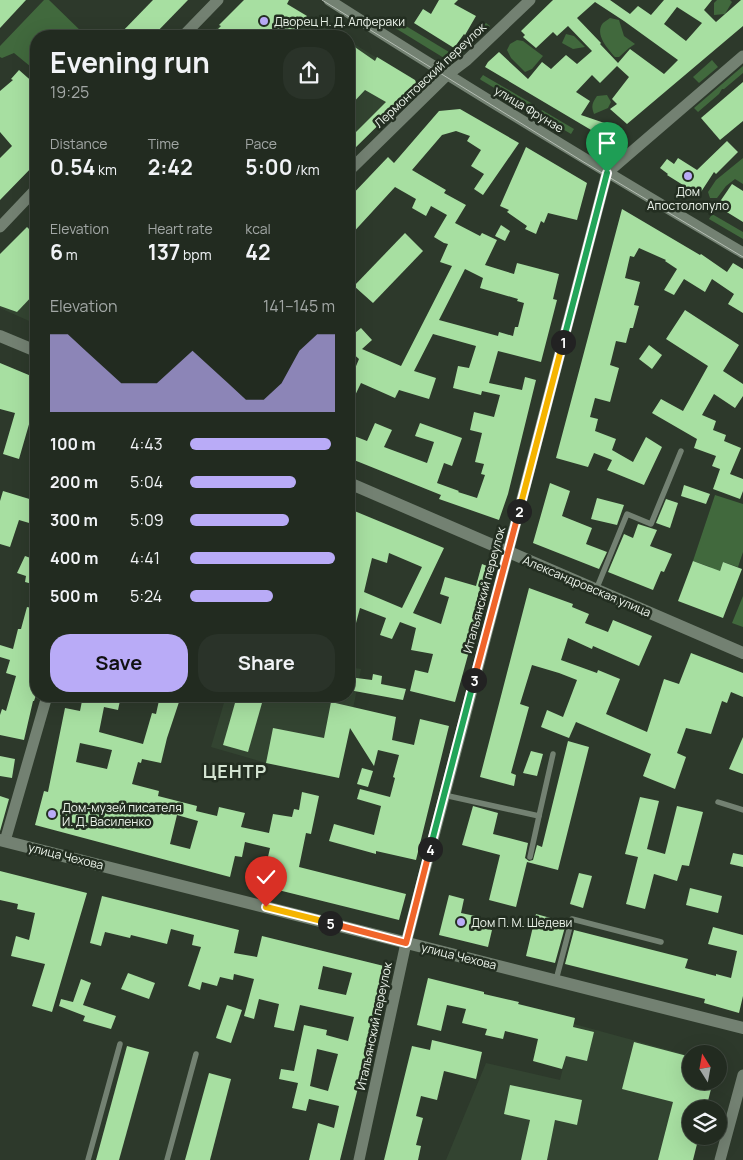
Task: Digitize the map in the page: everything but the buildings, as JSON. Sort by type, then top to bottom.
[{"type":"main road","points":[[0,336],[30,348]]},
{"type":"main road","name":"Александровская улица","points":[[355,486],[743,653]]},
{"type":"main road","name":"улица Чехова","points":[[3,840],[743,1028]]},
{"type":"street","points":[[189,30],[218,0]]},
{"type":"street","name":"улица Фрунзе","points":[[329,0],[607,173],[743,253]]},
{"type":"street","name":"Лермонтовский переулок","points":[[355,165],[447,75],[467,60],[530,0]]},
{"type":"street","points":[[607,173],[743,56]]},
{"type":"street","name":"Итальянский переулок","points":[[359,1160],[406,943],[607,173]]},
{"type":"street","points":[[0,227],[30,195]]},
{"type":"street","points":[[3,840],[45,702]]},
{"type":"street","points":[[720,1160],[743,1075]]},
{"type":"lane","points":[[596,590],[627,514],[651,524],[681,451]]},
{"type":"lane","points":[[530,857],[553,754]]},
{"type":"lane","points":[[444,795],[539,816]]},
{"type":"lane","points":[[718,802],[743,810]]},
{"type":"lane","points":[[556,980],[572,919],[661,942]]},
{"type":"lane","points":[[88,1160],[120,1044]]},
{"type":"lane","points":[[167,1160],[196,1054]]},
{"type":"shaded area","name":"Дворец Н. Д. Алфераки","points":[[244,0],[281,0],[331,30],[215,30]]},
{"type":"shaded area","points":[[355,45],[420,84],[355,148]]},
{"type":"shaded area","points":[[30,229],[30,321],[0,308],[0,259]]},
{"type":"shaded area","points":[[355,668],[361,669],[355,699]]},
{"type":"shaded area","points":[[224,702],[354,702],[339,778],[266,763],[211,747]]},
{"type":"shaded area","points":[[574,1024],[682,1054],[682,1090],[691,1090],[691,1100],[682,1100],[682,1145],[691,1145],[691,1160],[446,1160],[486,1063],[560,1080]]},
{"type":"green space","points":[[44,0],[49,0],[80,30],[30,30],[30,66],[14,53],[2,58],[0,57],[0,46]]},
{"type":"green space","points":[[717,0],[730,0],[732,2],[725,14],[714,15],[714,3]]},
{"type":"green space","points":[[391,17],[449,52],[444,58],[387,23]]},
{"type":"green space","points":[[610,18],[619,20],[624,36],[635,44],[619,57],[615,57],[606,46],[600,32],[603,23]]},
{"type":"green space","points":[[486,23],[490,26],[462,54],[458,50]]},
{"type":"green space","points":[[566,34],[574,36],[585,47],[573,49],[562,43]]},
{"type":"green space","points":[[517,40],[523,41],[543,56],[532,69],[525,72],[511,58],[507,50],[510,44]]},
{"type":"green space","points":[[712,60],[718,67],[699,83],[693,77]]},
{"type":"green space","points":[[743,66],[743,73],[722,89],[719,94],[698,112],[694,108]]},
{"type":"green space","points":[[483,75],[536,106],[533,111],[481,80]]},
{"type":"green space","points":[[607,95],[611,102],[608,108],[594,114],[592,107],[595,98]]},
{"type":"green space","points":[[542,110],[574,129],[571,134],[539,115]]},
{"type":"green space","points":[[743,158],[743,184],[735,179],[726,186],[717,198],[710,198],[708,192],[716,180]]},
{"type":"green space","points":[[712,214],[743,232],[743,239],[709,219]]},
{"type":"green space","points":[[715,495],[743,504],[743,552],[738,567],[723,562],[717,579],[710,567],[693,561]]},
{"type":"green space","points":[[743,596],[743,627],[732,623]]},
{"type":"tram line","points":[[322,0],[582,161],[743,257]]},
{"type":"place","name":"Дворец Н. Д. Алфераки","points":[[264,21]]},
{"type":"place","name":"Дом Апостолопуло","points":[[688,176]]},
{"type":"place","name":"Дом-музей писателя И. Д. Василенко","points":[[52,814]]},
{"type":"place","name":"Дом П. М. Шедеви","points":[[461,922]]},
{"type":"district","name":"ЦЕНТР","points":[[235,771]]},
{"type":"route","points":[[266,907],[406,943],[607,173]]}]
